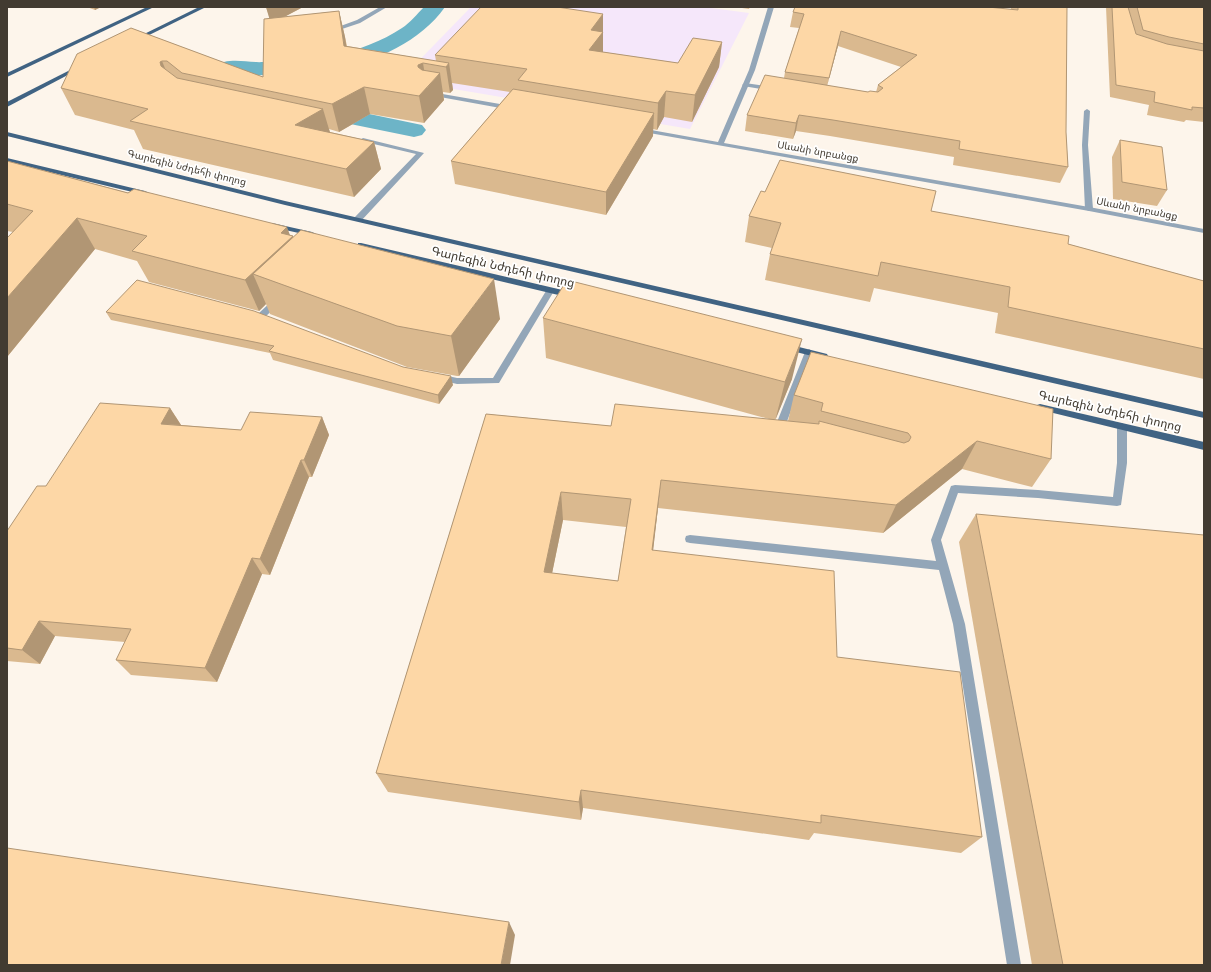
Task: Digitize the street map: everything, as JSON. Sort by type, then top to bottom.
[{"type":"main road","points":[[7,75],[151,7]]},
{"type":"main road","points":[[129,43],[202,7]]},
{"type":"main road","points":[[7,105],[87,63]]},
{"type":"main road","name":"Գարեգին Նժդեհի փողոց","points":[[7,134],[358,219],[1204,415]]},
{"type":"main road","points":[[7,160],[150,194]]},
{"type":"main road","points":[[263,222],[324,236]]},
{"type":"main road","name":"Գարեգին Նժդեհի փողոց","points":[[354,244],[581,298]]},
{"type":"main road","points":[[779,345],[832,358]]},
{"type":"main road","name":"Գարեգին Նժդեհի փողոց","points":[[1031,405],[1204,446]]},
{"type":"street","points":[[322,33],[349,27],[375,14],[384,7]]},
{"type":"street","points":[[720,144],[752,70],[771,7]]},
{"type":"street","points":[[745,85],[783,91]]},
{"type":"street","points":[[427,93],[518,108]]},
{"type":"street","points":[[1087,111],[1085,145],[1089,209]]},
{"type":"street","name":"Սևանի նրբանցք","points":[[633,128],[1089,209],[1204,231]]},
{"type":"street","points":[[357,139],[421,153],[358,219]]},
{"type":"street","points":[[428,375],[457,381],[496,381],[550,290]]},
{"type":"street","points":[[261,316],[282,295]]},
{"type":"street","points":[[784,437],[776,435],[809,352]]},
{"type":"street","points":[[1014,965],[959,624],[936,540],[955,489],[1038,494],[1117,502],[1122,463],[1122,427]]},
{"type":"street","points":[[690,539],[943,566]]},
{"type":"shaded area","points":[[471,7],[704,7],[749,13],[690,129],[400,80]]},
{"type":"building","points":[[481,7],[557,7],[603,14],[591,30],[603,32],[589,50],[678,63],[693,38],[722,42],[695,95],[666,91],[658,103],[518,80],[527,69],[435,55]]},
{"type":"building","points":[[795,7],[988,7],[1018,10],[1018,7],[1067,7],[1066,132],[1068,167],[959,149],[960,141],[833,120],[799,115],[796,123],[747,115],[765,75],[868,92],[878,92],[883,88],[878,85],[917,55],[841,31],[829,78],[785,72],[804,14],[793,12]]},
{"type":"building","points":[[1112,7],[1128,7],[1136,34],[1167,44],[1204,51],[1204,108],[1192,107],[1192,110],[1154,102],[1155,92],[1116,85]]},
{"type":"building","points":[[1137,7],[1204,7],[1204,44],[1143,30]]},
{"type":"building","points":[[339,11],[344,46],[449,63],[446,67],[423,63],[418,65],[418,67],[422,70],[440,73],[419,96],[364,87],[332,104],[182,73],[167,61],[160,62],[161,66],[177,78],[323,109],[295,125],[374,142],[346,169],[130,121],[148,109],[61,88],[77,54],[131,28],[263,77],[264,19]]},
{"type":"building","points":[[513,89],[654,113],[606,192],[451,161]]},
{"type":"building","points":[[1120,140],[1162,147],[1167,190],[1122,182]]},
{"type":"building","points":[[780,160],[936,191],[931,211],[1069,236],[1068,244],[1204,281],[1204,349],[1008,307],[1010,287],[881,262],[878,276],[770,254],[781,223],[749,216],[761,191],[765,192]]},
{"type":"building","points":[[7,161],[128,193],[134,189],[287,227],[281,233],[293,236],[245,280],[132,251],[147,236],[77,218],[7,298],[7,238],[33,211],[7,204]]},
{"type":"building","points":[[301,230],[494,279],[451,336],[397,326],[253,274]]},
{"type":"building","points":[[137,280],[254,311],[403,367],[451,376],[438,395],[269,351],[274,346],[106,312]]},
{"type":"building","points":[[567,280],[802,339],[785,382],[543,318]]},
{"type":"building","points":[[811,352],[1053,409],[1051,459],[977,441],[896,505],[661,480],[652,550],[834,571],[837,657],[960,672],[982,837],[821,815],[821,823],[581,790],[579,802],[376,773],[486,414],[611,426],[615,404],[819,424],[819,421],[904,443],[909,441],[911,437],[908,433],[821,411],[823,403],[794,395]],"holes":[[[561,492],[631,499],[618,581],[544,572]]]},
{"type":"building","points":[[100,403],[170,408],[161,424],[241,430],[250,412],[322,417],[304,460],[301,460],[260,559],[252,558],[205,668],[116,660],[131,629],[39,621],[22,650],[7,648],[7,531],[37,486],[46,486]]},
{"type":"building","points":[[976,514],[1204,535],[1204,965],[1063,965]]},
{"type":"building","points":[[7,848],[509,922],[501,965],[7,965]]},
{"type":"waterway","points":[[232,67],[263,69],[337,62],[375,51],[410,32],[435,7]]},
{"type":"waterway","points":[[313,107],[324,112],[414,130]]}]
